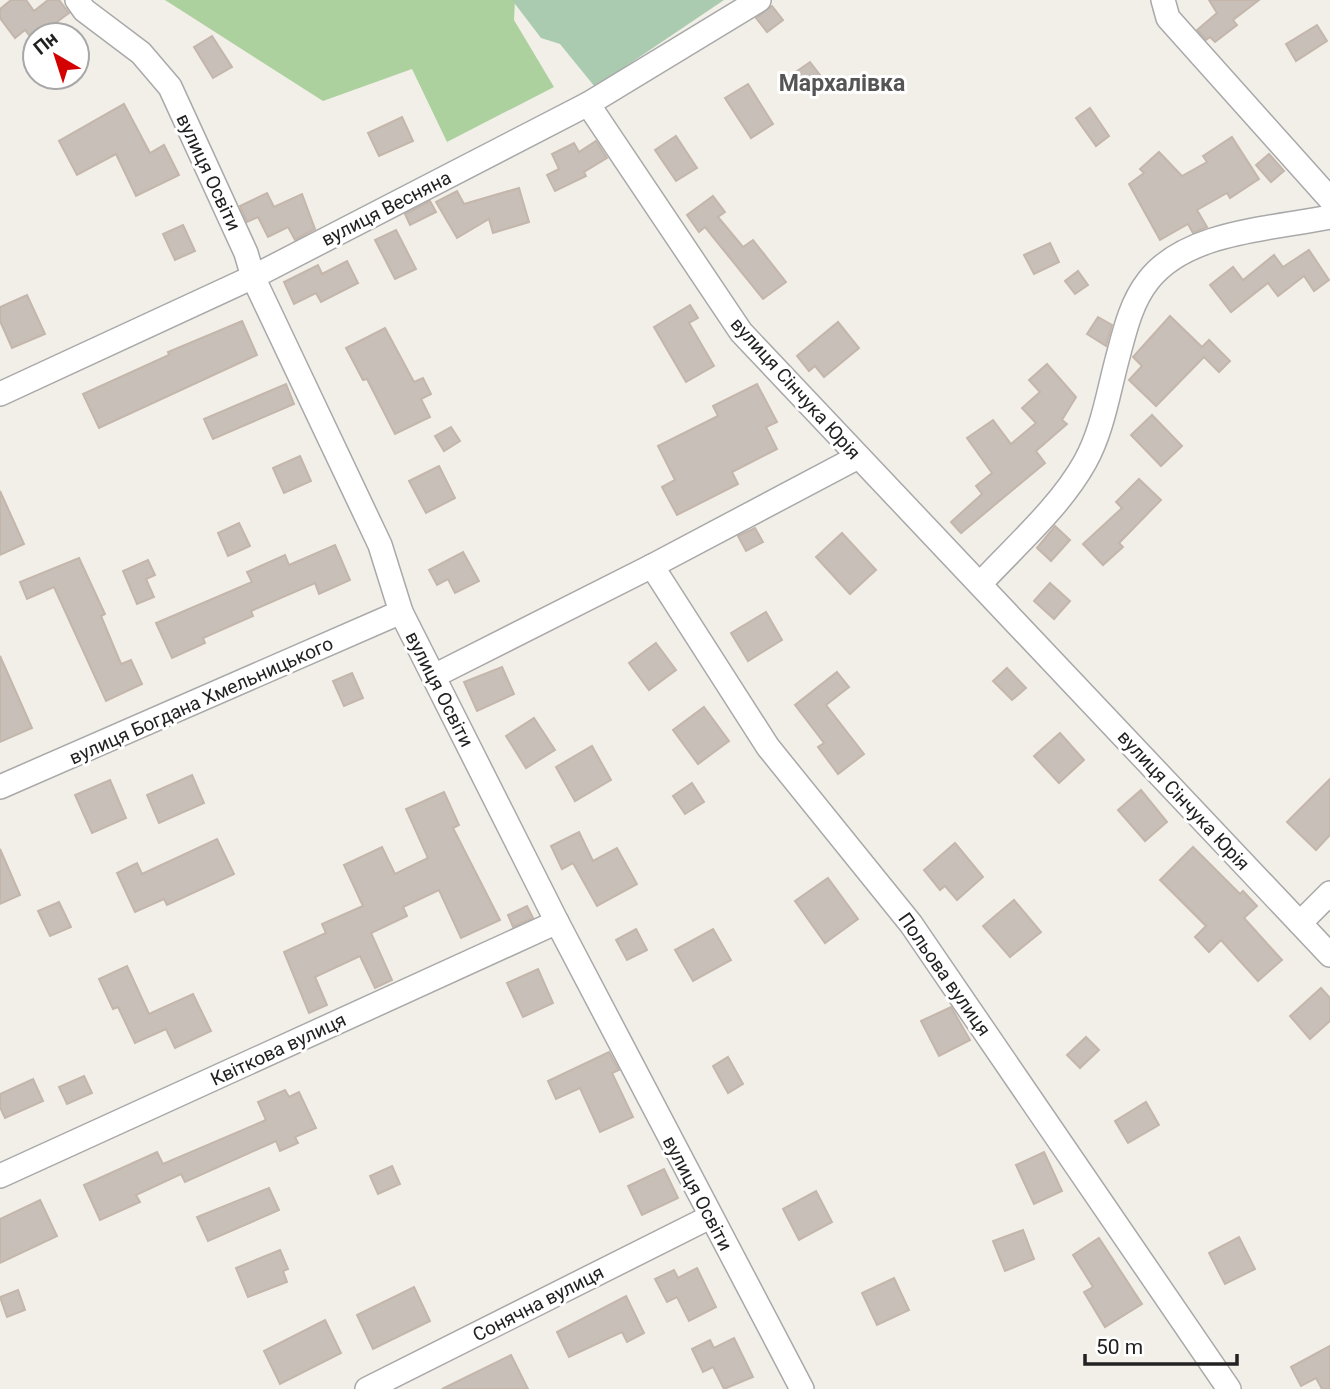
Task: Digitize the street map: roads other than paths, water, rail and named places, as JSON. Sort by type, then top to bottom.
[{"type":"street","name":"вулиця Освіти","points":[[77,0],[84,10],[141,53],[170,87],[246,253],[253,277],[380,545],[401,612],[557,922],[802,1389]]},
{"type":"street","name":"вулиця Весняна","points":[[0,394],[253,277],[587,104],[759,0]]},
{"type":"street","points":[[1163,0],[1168,18],[1330,199]]},
{"type":"street","name":"вулиця Сінчука Юрія","points":[[587,104],[741,332],[1330,955]]},
{"type":"street","points":[[980,584],[1060,496],[1085,462],[1098,431],[1129,316],[1146,283],[1162,265],[1184,250],[1212,240],[1330,218]]},
{"type":"street","points":[[434,676],[652,566],[858,457]]},
{"type":"street","name":"Польова вулиця","points":[[652,566],[768,747],[911,924],[1229,1389]]},
{"type":"street","name":"вулиця Богдана Хмельницького","points":[[0,787],[401,612]]},
{"type":"street","points":[[1300,923],[1330,893]]},
{"type":"street","name":"Квіткова вулиця","points":[[0,1176],[557,922]]},
{"type":"street","name":"Сонячна вулиця","points":[[366,1389],[710,1217]]},
{"type":"district","name":"Мархалівка","points":[[842,83]]}]
